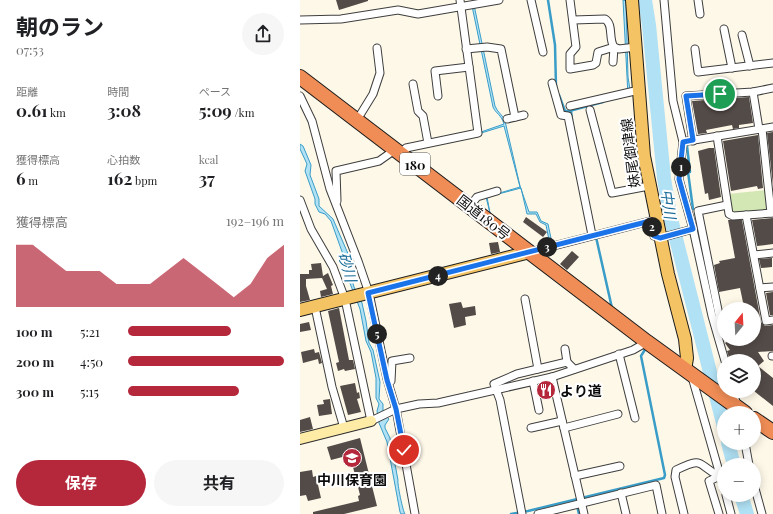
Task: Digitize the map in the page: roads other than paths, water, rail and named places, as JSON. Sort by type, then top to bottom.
[{"type":"highway","name":"国道180号","points":[[300,77],[734,406]]},
{"type":"highway","points":[[761,424],[773,432]]},
{"type":"main road","name":"妹尾御津線","points":[[632,0],[644,156],[649,186],[685,339],[687,358],[691,374]]},
{"type":"main road","points":[[300,310],[530,252]]},
{"type":"main road","points":[[300,439],[372,421]]},
{"type":"street","points":[[300,20],[341,19],[398,10],[418,14],[461,3],[473,4],[499,0]]},
{"type":"street","points":[[531,0],[543,52]]},
{"type":"street","points":[[570,0],[576,47],[570,54],[570,69],[594,65],[596,63],[598,52],[614,47],[619,49],[636,47]]},
{"type":"street","points":[[664,0],[673,101],[683,142],[679,179],[723,354]]},
{"type":"street","points":[[698,0],[700,14]]},
{"type":"street","points":[[338,209],[336,171],[378,161],[406,148],[478,133],[461,3]]},
{"type":"street","points":[[573,20],[606,19],[609,23],[611,42],[614,47],[613,62]]},
{"type":"street","points":[[724,29],[732,68]]},
{"type":"street","points":[[742,35],[750,66]]},
{"type":"street","points":[[466,49],[487,47],[501,49],[515,117]]},
{"type":"street","points":[[358,120],[373,94],[380,73],[377,48]]},
{"type":"street","points":[[695,49],[698,72],[773,63]]},
{"type":"street","points":[[438,96],[435,71],[469,67]]},
{"type":"street","points":[[552,83],[561,115],[568,116],[594,234]]},
{"type":"street","points":[[413,84],[418,111],[423,116],[428,143]]},
{"type":"street","points":[[693,140],[686,96],[753,92],[773,88]]},
{"type":"street","points":[[570,106],[639,90]]},
{"type":"street","points":[[717,136],[729,214],[733,216],[772,213],[761,129],[753,92]]},
{"type":"street","points":[[300,96],[312,121],[330,189],[358,261],[392,396]]},
{"type":"street","points":[[590,110],[612,193],[649,186]]},
{"type":"street","points":[[507,119],[524,115]]},
{"type":"street","points":[[683,142],[773,127]]},
{"type":"street","points":[[470,206],[477,197],[497,191]]},
{"type":"street","points":[[301,204],[311,229],[333,268],[346,299],[372,421],[394,410],[419,404],[438,403],[552,377],[633,350],[648,342]]},
{"type":"street","points":[[716,331],[719,315],[698,210],[727,205]]},
{"type":"street","points":[[746,215],[766,321],[773,320]]},
{"type":"street","points":[[530,252],[594,234],[650,221],[654,236],[662,238],[692,230]]},
{"type":"street","points":[[754,255],[773,253]]},
{"type":"street","points":[[760,288],[773,287]]},
{"type":"street","points":[[525,298],[538,369]]},
{"type":"street","points":[[314,307],[332,387],[344,428]]},
{"type":"street","points":[[565,349],[567,362],[574,369]]},
{"type":"street","points":[[619,354],[635,418]]},
{"type":"street","points":[[410,358],[392,361],[390,375],[394,410],[415,514]]},
{"type":"street","points":[[522,512],[500,400],[494,384],[517,374],[567,362]]},
{"type":"street","points":[[691,374],[717,465]]},
{"type":"street","points":[[552,377],[575,476],[579,501],[584,514]]},
{"type":"street","points":[[533,381],[538,410]]},
{"type":"street","points":[[531,428],[618,414]]},
{"type":"street","points":[[684,514],[676,477],[676,470],[698,462],[702,463],[712,473],[717,475]]},
{"type":"street","points":[[575,476],[620,466]]},
{"type":"street","points":[[717,477],[709,481],[719,514]]},
{"type":"street","points":[[538,514],[558,511],[579,501],[656,485],[662,514]]},
{"type":"street","points":[[411,492],[421,514]]},
{"type":"street","points":[[621,493],[626,514]]},
{"type":"street","points":[[728,502],[731,514]]},
{"type":"street","points":[[759,502],[762,514]]},
{"type":"water","points":[[473,0],[495,106],[505,121],[521,188],[487,197],[490,213],[486,197],[520,187],[504,126],[478,134],[504,124],[493,107],[472,6]]},
{"type":"water","points":[[623,0],[626,1],[628,77],[631,96],[628,96]]},
{"type":"water","points":[[300,144],[303,146],[311,165],[310,175],[319,199],[319,206],[333,219],[349,256],[347,267],[349,269],[354,287],[362,303],[369,343],[373,350],[380,382],[379,399],[383,404],[383,413],[389,419],[385,425],[385,428],[390,438],[400,497],[405,514],[401,514],[400,512],[387,442],[379,423],[377,411],[379,404],[376,398],[376,378],[371,352],[366,341],[360,309],[344,268],[345,260],[331,221],[325,214],[319,212],[315,204],[315,199],[305,171],[307,164],[300,149]]},
{"type":"water","points":[[522,191],[529,212],[537,212],[541,221],[548,224],[552,243],[550,245],[546,225],[540,222],[536,214],[527,214]]},
{"type":"waterway","points":[[548,0],[555,45],[556,87]]},
{"type":"waterway","name":"中川","points":[[645,0],[649,25],[664,178],[670,215],[719,406]]},
{"type":"waterway","points":[[559,95],[565,111],[571,111]]},
{"type":"waterway","points":[[572,120],[571,111],[603,102]]},
{"type":"waterway","points":[[687,146],[690,172],[688,172],[693,209]]},
{"type":"waterway","points":[[596,237],[612,308]]},
{"type":"waterway","points":[[511,514],[664,478],[665,475],[641,356],[646,348]]},
{"type":"waterway","name":"中川","points":[[730,450],[732,458]]},
{"type":"waterway","name":"中川","points":[[743,502],[747,514]]},
{"type":"waterway","points":[[577,506],[579,514]]},
{"type":"place","name":"より道","points":[[546,390]]},
{"type":"place","name":"中川保育園","points":[[352,458]]},
{"type":"water label","name":"砂川","points":[[348,267]]}]
